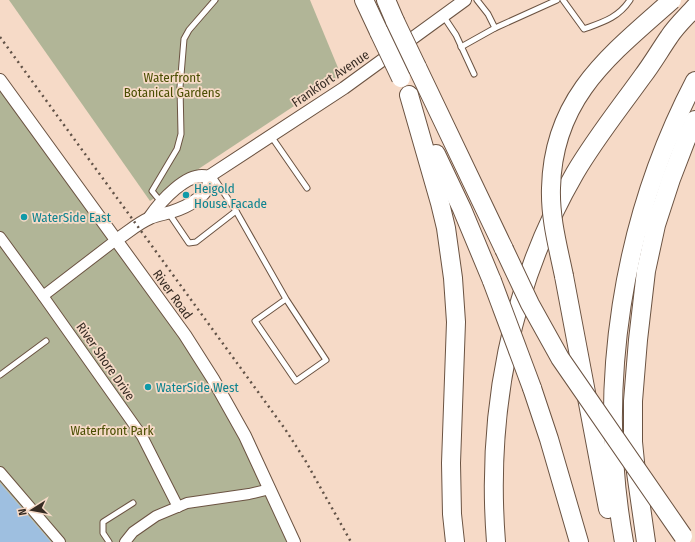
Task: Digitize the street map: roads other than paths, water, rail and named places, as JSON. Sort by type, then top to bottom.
[{"type":"highway","points":[[364,0],[462,209],[492,281],[532,388],[580,542]]},
{"type":"highway","points":[[386,0],[530,304],[560,358],[685,539]]},
{"type":"highway","points":[[615,542],[553,220],[551,189],[554,161],[563,125],[576,97],[600,66],[620,46],[672,0]]},
{"type":"highway","points":[[496,542],[493,487],[496,427],[504,368],[517,311],[531,269],[542,240],[575,174],[607,124],[643,76],[670,35],[695,7]]},
{"type":"highway","points":[[643,76],[695,22]]},
{"type":"highway","points":[[624,542],[616,479],[613,411],[614,370],[622,306],[636,234],[655,172],[683,103],[695,80]]},
{"type":"highway","points":[[409,95],[440,203],[446,228],[453,278],[456,322],[451,470],[452,514],[455,542]]},
{"type":"highway","points":[[646,542],[633,442],[633,401],[646,271],[656,225],[674,173],[695,120]]},
{"type":"highway","points":[[644,291],[651,278],[665,222],[685,162],[695,139]]},
{"type":"street","name":"Frankfort Avenue","points":[[43,296],[116,240],[165,208],[189,180],[199,176],[210,176],[344,88],[372,66],[444,17],[465,0]]},
{"type":"street","name":"River Road","points":[[0,80],[185,335],[213,379],[245,436],[294,542]]},
{"type":"street","name":"Frankfort Avenue","points":[[165,208],[190,204],[204,193],[208,187],[210,176]]},
{"type":"street","name":"River Shore Drive","points":[[0,237],[142,436],[178,507]]},
{"type":"street","points":[[0,472],[60,542]]},
{"type":"street","points":[[125,542],[134,532],[156,516],[187,503],[249,494],[270,489]]},
{"type":"lane","points":[[215,0],[189,30],[184,39],[180,87],[181,134],[178,148],[152,191],[189,243],[196,242],[236,211]]},
{"type":"lane","points":[[477,0],[488,14],[495,28]]},
{"type":"lane","points":[[461,47],[495,28],[557,0]]},
{"type":"lane","points":[[563,0],[584,29],[609,21],[626,6],[630,0]]},
{"type":"lane","points":[[444,17],[456,35],[474,74]]},
{"type":"lane","points":[[271,135],[306,188]]},
{"type":"lane","points":[[210,176],[236,211],[286,299],[326,360],[296,381],[255,321],[286,299]]},
{"type":"lane","points":[[0,375],[46,341]]},
{"type":"lane","points":[[109,542],[103,533],[103,522],[133,503]]},
{"type":"water","points":[[0,483],[51,542],[0,542]]},
{"type":"railway","points":[[0,37],[285,429],[305,460],[351,542]]},
{"type":"place","name":"Heigold House Facade","points":[[186,195]]},
{"type":"place","name":"WaterSide East","points":[[24,217]]},
{"type":"place","name":"WaterSide West","points":[[148,387]]},
{"type":"park label","name":"Waterfront Botanical Gardens","points":[[172,84]]},
{"type":"park label","name":"Waterfront Park","points":[[112,430]]}]
